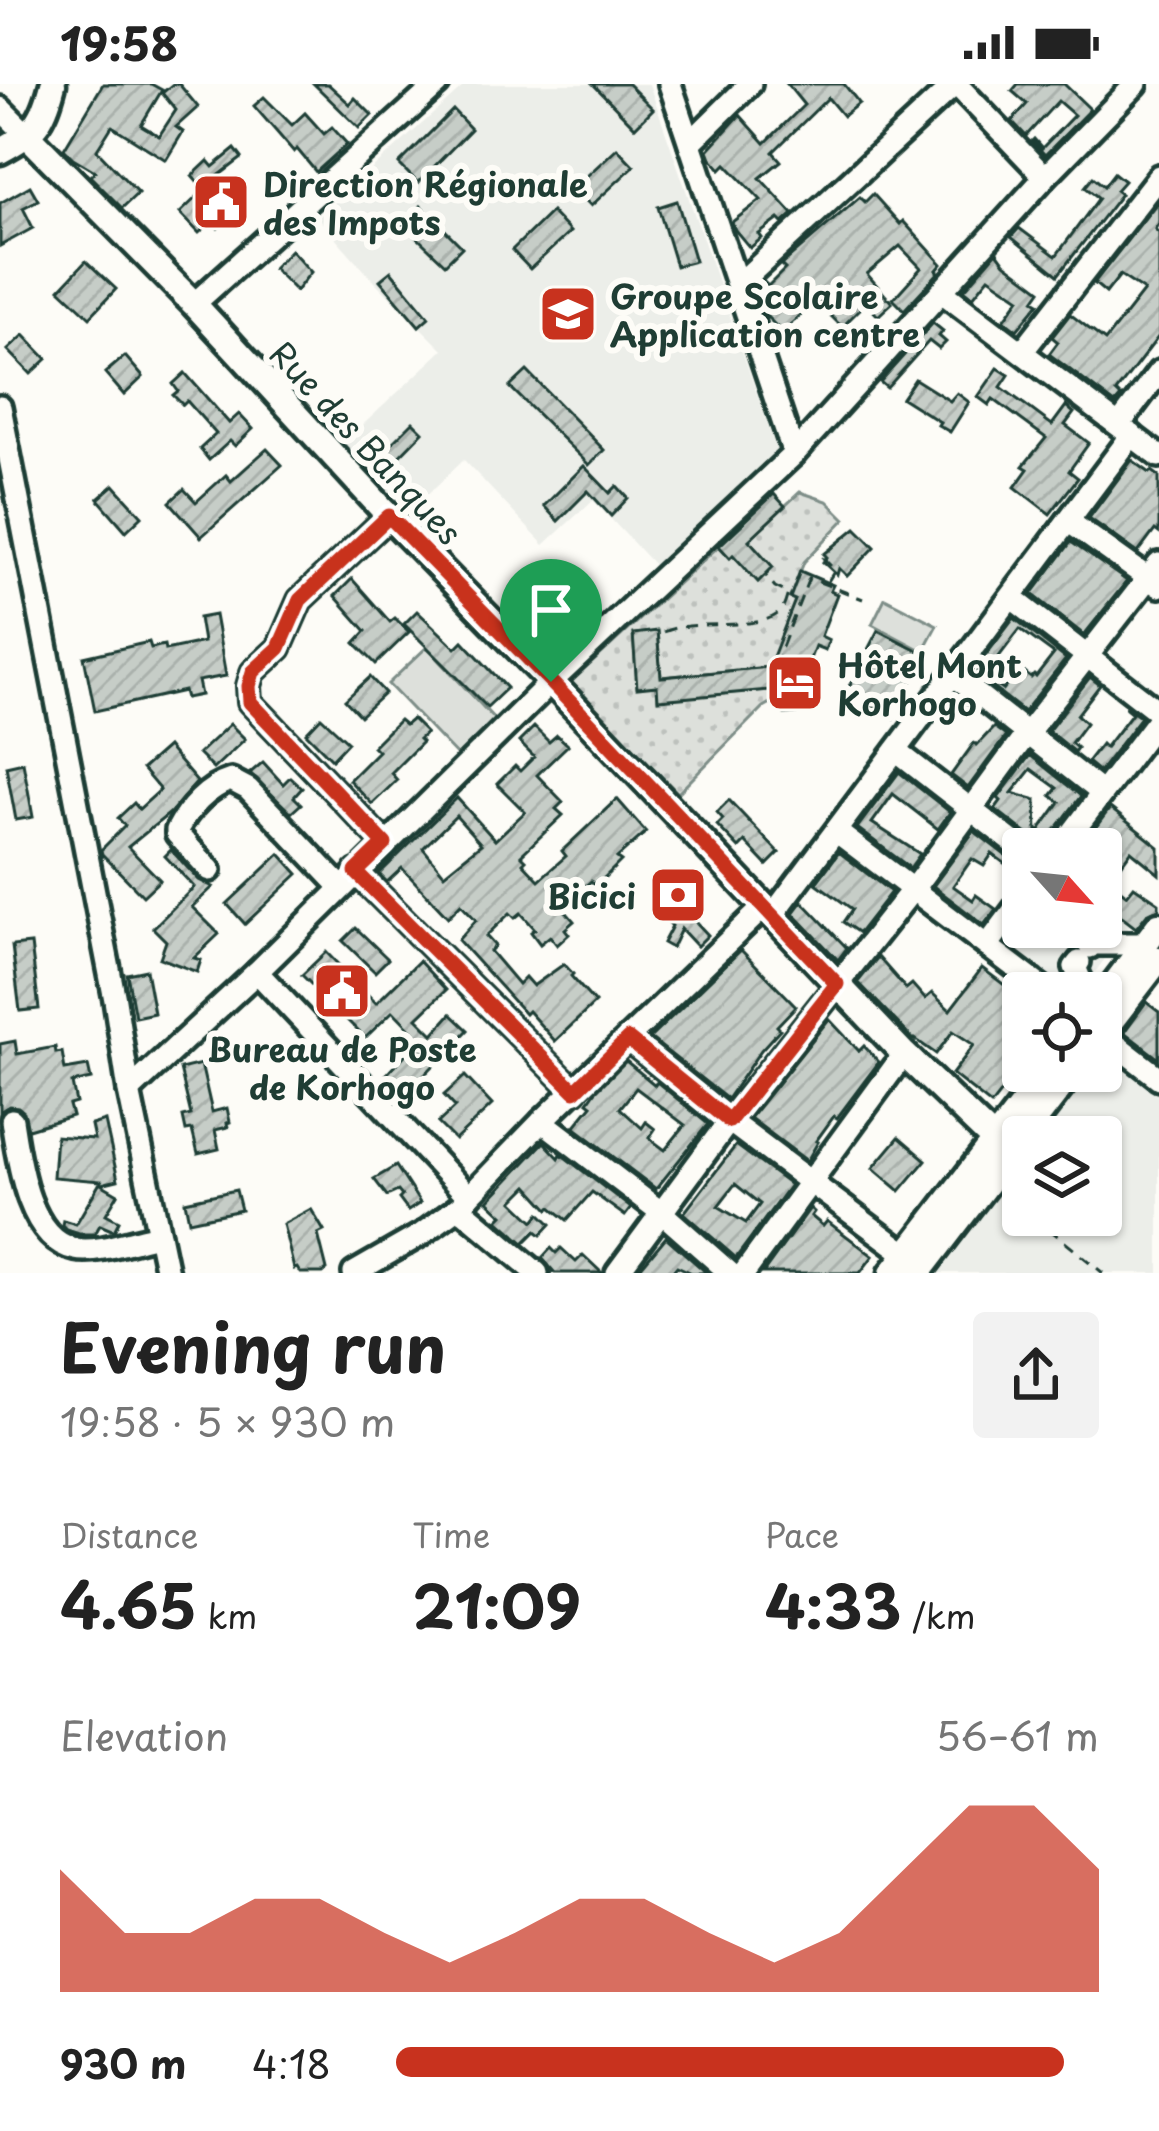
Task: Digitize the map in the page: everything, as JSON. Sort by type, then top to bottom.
[{"type":"main road","points":[[0,151],[28,136],[46,111],[53,84]]},
{"type":"main road","name":"Rue des Banques","points":[[28,136],[194,304],[389,516],[904,1054],[1001,1148]]},
{"type":"main road","points":[[1122,984],[1153,959]]},
{"type":"main road","points":[[1122,1003],[1153,959]]},
{"type":"main road","points":[[910,1266],[990,1180],[1001,1148],[1035,1092]]},
{"type":"main road","points":[[910,1266],[1001,1148],[1053,1092]]},
{"type":"street","points":[[194,304],[438,84]]},
{"type":"street","points":[[670,84],[794,454]]},
{"type":"street","points":[[690,143],[750,84]]},
{"type":"street","points":[[738,285],[956,84],[1046,178]]},
{"type":"street","points":[[129,1091],[794,454],[1136,84]]},
{"type":"street","points":[[0,108],[28,136]]},
{"type":"street","points":[[1022,352],[1159,176]]},
{"type":"street","points":[[942,292],[1159,456]]},
{"type":"street","points":[[354,1273],[422,1234],[464,1202],[542,1121],[768,912],[837,832],[1012,598],[1126,430],[1159,372]]},
{"type":"street","points":[[0,407],[8,492],[24,528],[167,1273]]},
{"type":"street","points":[[385,844],[250,702],[249,686],[253,672],[279,648],[300,600],[389,516]]},
{"type":"street","points":[[617,1273],[729,1121],[914,890],[1086,655],[1155,576],[1067,520]]},
{"type":"street","points":[[0,536],[24,528]]},
{"type":"street","points":[[1012,598],[1159,715],[1076,828]]},
{"type":"street","points":[[954,676],[1102,793]]},
{"type":"street","points":[[896,751],[1002,834]]},
{"type":"street","points":[[210,870],[177,830],[206,794],[231,780],[348,880],[575,1091]]},
{"type":"street","points":[[837,832],[1021,972]]},
{"type":"street","points":[[987,946],[1002,926]]},
{"type":"street","points":[[1077,972],[1075,967],[1093,944],[1153,959]]},
{"type":"street","points":[[257,973],[464,1202],[537,1273]]},
{"type":"street","points":[[628,1039],[910,1266]]},
{"type":"street","points":[[1122,1049],[1159,1078]]},
{"type":"street","points":[[744,1273],[904,1054]]},
{"type":"street","points":[[12,1120],[17,1157],[40,1227],[55,1240],[74,1250],[96,1249],[159,1234]]},
{"type":"street","points":[[542,1121],[662,1213],[730,1273]]},
{"type":"path","points":[[826,585],[835,570],[823,558],[834,546]]},
{"type":"path","points":[[663,632],[685,625],[741,624],[773,616],[782,610],[788,593],[766,576]]},
{"type":"path","points":[[781,666],[777,660],[809,578],[863,599]]},
{"type":"path","points":[[990,1180],[1002,1190]]},
{"type":"path","points":[[1058,1236],[1103,1273]]},
{"type":"shaded area","name":"Groupe Scolaire Application centre","points":[[466,84],[649,84],[779,457],[658,569],[593,500],[544,545],[464,460],[402,518],[338,448],[443,350],[318,218]]},
{"type":"shaded area","points":[[800,492],[827,501],[845,519],[804,562],[790,598],[795,600],[784,666],[661,677],[657,632],[633,634],[637,687],[657,686],[658,699],[780,689],[782,702],[763,707],[678,793],[570,683],[719,546],[730,557]]},
{"type":"shaded area","points":[[885,598],[937,625],[923,651],[872,624]]},
{"type":"shaded area","points":[[427,647],[497,722],[459,758],[388,684]]},
{"type":"shaded area","points":[[1002,941],[1002,948],[1113,948],[1095,972],[1029,972],[997,948]]},
{"type":"shaded area","points":[[1122,1063],[1159,1092],[1159,1273],[936,1273],[1002,1187],[1002,1236],[1122,1236],[1122,1116],[1057,1116],[1076,1092],[1122,1092]]},
{"type":"building","points":[[103,84],[151,84],[162,90],[141,125],[159,136],[176,110],[162,93],[173,84],[179,84],[198,107],[176,127],[183,132],[166,160],[112,126],[97,150],[138,193],[122,208],[90,176],[95,171],[64,149]]},
{"type":"building","points":[[314,84],[328,84],[350,104],[355,98],[372,115],[359,128]]},
{"type":"building","points":[[593,84],[628,84],[653,109],[635,127]]},
{"type":"building","points":[[787,84],[844,84],[859,103],[843,116],[828,98],[773,152],[781,161],[760,178],[793,214],[759,234],[762,238],[750,248],[732,222],[761,200],[726,164],[721,169],[708,150],[740,115],[765,143],[804,105]]},
{"type":"building","points":[[1018,84],[1064,84],[1090,109],[1045,155],[1032,141],[1042,148],[1074,115],[1058,101],[1026,136],[1012,121],[1027,104],[1012,91]]},
{"type":"building","points":[[264,97],[292,125],[305,113],[324,134],[332,127],[347,144],[316,172],[254,106]]},
{"type":"building","points":[[453,110],[471,129],[418,183],[399,164]]},
{"type":"building","points":[[617,148],[634,166],[591,206],[574,188]]},
{"type":"building","points":[[235,149],[242,158],[217,177],[246,207],[234,220],[230,216],[218,228],[212,221],[199,233],[180,213],[204,190],[192,176],[208,161],[213,167]]},
{"type":"building","points":[[1114,173],[1124,181],[1116,190],[1121,194],[1058,275],[1011,237],[1019,228],[1056,256],[1099,198],[1085,187],[1093,177],[1104,186]]},
{"type":"building","points":[[30,186],[38,200],[23,208],[33,228],[0,246],[0,203]]},
{"type":"building","points":[[873,194],[942,264],[939,272],[904,310],[893,299],[921,268],[900,246],[867,274],[892,303],[878,316],[866,303],[842,327],[816,301],[782,332],[764,314],[768,328],[755,290],[764,282],[768,286],[785,269],[781,265],[860,197],[865,202]]},
{"type":"building","points":[[1159,200],[1155,229],[1159,233],[1159,336],[1116,392],[1121,397],[1115,404],[1049,354],[1058,342],[1052,337],[1070,314],[1105,341],[1144,291],[1120,275],[1106,293],[1094,283]]},
{"type":"building","points":[[677,201],[695,261],[676,266],[658,207]]},
{"type":"building","points":[[421,206],[462,247],[445,264],[404,225]]},
{"type":"building","points":[[551,212],[570,232],[530,269],[512,250]]},
{"type":"building","points":[[291,250],[311,272],[296,291],[273,268]]},
{"type":"building","points":[[997,252],[1041,290],[1034,300],[1039,303],[1017,330],[1004,320],[1020,298],[989,277],[973,297],[964,290]]},
{"type":"building","points":[[86,261],[116,289],[90,317],[60,289]]},
{"type":"building","points":[[391,271],[429,317],[419,326],[380,280]]},
{"type":"building","points":[[933,323],[943,331],[939,336],[946,342],[939,349],[929,341],[887,388],[880,382]]},
{"type":"building","points":[[24,335],[47,359],[31,374],[8,350]]},
{"type":"building","points":[[125,356],[143,377],[124,395],[105,373]]},
{"type":"building","points":[[998,368],[1009,375],[1001,387],[1052,425],[1066,406],[1074,413],[1065,425],[1089,443],[1069,471],[1078,478],[1050,514],[1015,487],[1028,469],[1023,466],[1046,438],[993,399],[989,405],[978,397]]},
{"type":"building","points":[[527,371],[604,450],[589,465],[510,387]]},
{"type":"building","points":[[185,373],[229,423],[239,414],[253,429],[209,460],[200,449],[216,434],[187,401],[183,405],[173,395],[178,391],[173,384]]},
{"type":"building","points":[[915,379],[950,401],[957,393],[969,402],[950,432],[902,398]]},
{"type":"building","points":[[413,422],[423,432],[377,479],[367,468]]},
{"type":"building","points":[[267,449],[282,465],[201,537],[170,502],[184,489],[196,502],[226,475],[231,481]]},
{"type":"building","points":[[1132,460],[1159,476],[1159,533],[1155,530],[1138,553],[1089,518]]},
{"type":"building","points":[[584,466],[610,493],[617,486],[628,498],[611,516],[588,491],[558,521],[544,506]]},
{"type":"building","points":[[114,485],[142,516],[126,531],[98,499]]},
{"type":"building","points":[[774,494],[785,506],[749,540],[773,567],[758,582],[719,546]]},
{"type":"building","points":[[856,528],[875,547],[847,576],[839,568],[837,575],[823,562],[824,554]]},
{"type":"building","points":[[1071,542],[1127,581],[1084,635],[1032,594]]},
{"type":"building","points":[[800,571],[833,585],[830,591],[837,594],[821,636],[829,640],[825,650],[815,646],[804,674],[817,678],[809,699],[797,700],[798,713],[785,714],[780,689],[658,700],[657,686],[637,688],[633,634],[657,631],[661,677],[769,667],[795,600],[790,598]]},
{"type":"building","points":[[352,579],[390,622],[395,618],[409,632],[376,664],[355,643],[366,631],[335,596]]},
{"type":"building","points":[[530,582],[579,636],[555,658],[506,605]]},
{"type":"building","points":[[417,611],[456,648],[463,641],[507,688],[487,707],[404,624]]},
{"type":"building","points":[[215,615],[226,676],[198,681],[201,695],[186,698],[184,691],[95,711],[84,657],[149,642],[151,648],[164,645],[165,650],[203,642],[199,618]]},
{"type":"building","points":[[1014,618],[1066,659],[1024,712],[986,682],[1003,690],[1020,669],[1036,677],[1054,654],[1020,629],[982,679],[973,672]]},
{"type":"building","points":[[878,630],[925,654],[893,718],[845,694]]},
{"type":"building","points":[[370,677],[385,693],[360,716],[345,700]]},
{"type":"building","points":[[1090,677],[1100,685],[1077,715],[1086,723],[1071,743],[1077,748],[1074,752],[1048,731]]},
{"type":"building","points":[[1127,706],[1141,717],[1099,772],[1087,762],[1101,744],[1105,748],[1132,713]]},
{"type":"building","points":[[321,717],[348,742],[332,759],[306,733]]},
{"type":"building","points":[[412,719],[426,733],[419,739],[422,742],[391,773],[397,780],[372,804],[349,780],[378,751],[373,746],[399,720],[405,725]]},
{"type":"building","points":[[230,724],[245,739],[213,769],[198,754]]},
{"type":"building","points":[[534,727],[549,742],[557,735],[568,745],[537,775],[563,802],[556,809],[563,815],[521,855],[539,880],[617,799],[646,832],[617,858],[621,861],[596,886],[591,881],[562,907],[574,921],[557,945],[550,936],[540,944],[521,913],[515,918],[510,913],[486,936],[495,946],[490,951],[518,984],[525,977],[533,986],[564,964],[595,1003],[555,1041],[458,940],[476,920],[461,904],[448,917],[402,868],[387,882],[379,874],[457,798],[495,840],[525,812],[497,784],[515,766],[520,771],[534,757],[519,742]],"holes":[[[456,816],[481,844],[444,874],[423,848]]]},
{"type":"building","points":[[994,727],[1006,736],[968,788],[951,775],[974,743]]},
{"type":"building","points":[[167,747],[197,782],[170,813],[128,847],[160,880],[143,896],[101,850],[125,826],[118,818],[134,803],[139,809],[160,790],[142,769]]},
{"type":"building","points":[[1030,755],[1081,796],[1057,828],[1041,828],[1060,802],[1051,796],[1057,788],[1031,769],[1012,793],[1036,800],[1037,828],[1019,828],[995,809],[1001,801],[998,798]]},
{"type":"building","points":[[23,762],[33,817],[16,820],[6,766]]},
{"type":"building","points":[[263,762],[283,784],[290,777],[302,788],[294,797],[301,804],[291,813],[250,773]]},
{"type":"building","points":[[899,772],[950,812],[938,829],[893,794],[872,823],[920,854],[910,868],[857,828]]},
{"type":"building","points":[[729,800],[779,853],[767,865],[745,842],[739,848],[717,825],[723,819],[717,812]]},
{"type":"building","points":[[1110,808],[1159,847],[1159,874],[1131,851],[1122,863],[1122,828],[1095,828]]},
{"type":"building","points":[[974,831],[1002,853],[1002,861],[992,854],[984,866],[972,859],[953,886],[996,909],[984,925],[933,886]]},
{"type":"building","points":[[171,850],[199,880],[213,887],[192,907],[219,934],[194,958],[201,960],[197,972],[160,958],[166,941],[153,928],[194,887],[165,856]]},
{"type":"building","points":[[839,852],[891,892],[859,933],[843,922],[852,909],[816,883]]},
{"type":"building","points":[[280,854],[298,874],[245,924],[227,904]]},
{"type":"building","points":[[671,873],[694,897],[683,908],[708,935],[697,946],[681,929],[672,948],[663,943],[672,926],[657,910],[666,901],[652,886]]},
{"type":"building","points":[[1134,886],[1159,903],[1159,909],[1147,914],[1136,928],[1122,917],[1122,891],[1127,895]]},
{"type":"building","points":[[802,901],[847,948],[838,960],[793,913]]},
{"type":"building","points":[[356,928],[388,959],[375,972],[343,941]]},
{"type":"building","points":[[31,944],[39,1009],[20,1011],[12,946]]},
{"type":"building","points":[[741,950],[796,1006],[727,1099],[650,1038]]},
{"type":"building","points":[[326,952],[376,1003],[419,961],[446,990],[417,1018],[433,1034],[451,1014],[468,1030],[405,1095],[385,1076],[420,1039],[393,1011],[365,1038],[302,975]]},
{"type":"building","points":[[878,957],[906,989],[912,984],[925,999],[932,993],[950,1010],[982,968],[1002,983],[1002,1091],[991,1105],[952,1074],[974,1045],[953,1031],[936,1054],[914,1040],[858,982]]},
{"type":"building","points":[[146,970],[154,1013],[135,1017],[127,974]]},
{"type":"building","points":[[1146,1002],[1159,1012],[1159,1059],[1124,1032]]},
{"type":"building","points":[[829,1019],[859,1051],[864,1046],[879,1062],[834,1116],[807,1161],[750,1118]]},
{"type":"building","points":[[15,1041],[17,1054],[55,1047],[56,1053],[62,1052],[65,1070],[88,1066],[91,1079],[72,1083],[76,1103],[69,1105],[72,1116],[28,1129],[18,1107],[0,1112],[0,1044]]},
{"type":"building","points":[[626,1061],[708,1124],[656,1189],[574,1127],[592,1105],[588,1102]],"holes":[[[636,1088],[685,1125],[665,1150],[649,1138],[655,1129],[646,1122],[642,1128],[620,1108]]]},
{"type":"building","points":[[201,1064],[212,1112],[227,1108],[230,1122],[215,1130],[219,1149],[198,1154],[183,1117],[191,1115],[180,1069]]},
{"type":"building","points":[[465,1076],[492,1105],[455,1140],[438,1123],[455,1107],[444,1095]]},
{"type":"building","points":[[105,1121],[118,1180],[101,1184],[118,1194],[106,1214],[119,1221],[114,1231],[100,1225],[95,1234],[79,1234],[67,1230],[63,1220],[76,1224],[101,1181],[53,1177],[56,1136],[94,1139],[91,1125]]},
{"type":"building","points":[[899,1137],[926,1160],[900,1191],[873,1168]]},
{"type":"building","points":[[544,1142],[559,1158],[561,1154],[631,1208],[625,1216],[592,1192],[567,1220],[528,1186],[513,1201],[534,1221],[540,1213],[551,1224],[524,1243],[498,1220],[503,1215],[488,1201]]},
{"type":"building","points":[[736,1145],[790,1185],[736,1258],[684,1213]],"holes":[[[735,1184],[760,1204],[746,1223],[718,1206]]]},
{"type":"building","points":[[396,1166],[420,1203],[408,1211],[398,1191],[387,1196],[374,1179]]},
{"type":"building","points":[[236,1190],[241,1210],[189,1221],[185,1201]]},
{"type":"building","points":[[810,1208],[811,1216],[823,1226],[827,1221],[873,1256],[860,1273],[763,1273]]},
{"type":"building","points":[[311,1209],[324,1231],[318,1234],[327,1270],[323,1273],[294,1269],[283,1224]]},
{"type":"building","points":[[666,1237],[707,1273],[677,1266],[671,1273],[636,1273]]},
{"type":"building","points":[[551,1248],[556,1253],[561,1248],[576,1262],[583,1255],[602,1273],[555,1273],[542,1258]]},
{"type":"place","name":"Direction Régionale des Impots","points":[[221,202]]},
{"type":"place","name":"Groupe Scolaire Application centre","points":[[568,314]]},
{"type":"place","name":"Hôtel Mont Korhogo","points":[[795,683]]},
{"type":"place","name":"Bicici","points":[[678,895]]},
{"type":"place","name":"Bureau de Poste de Korhogo","points":[[342,991]]},
{"type":"route","points":[[389,516],[551,682],[837,984],[729,1121],[628,1039],[575,1091],[356,872],[385,844],[250,702],[249,686],[253,672],[279,648],[300,600],[389,516]]}]
